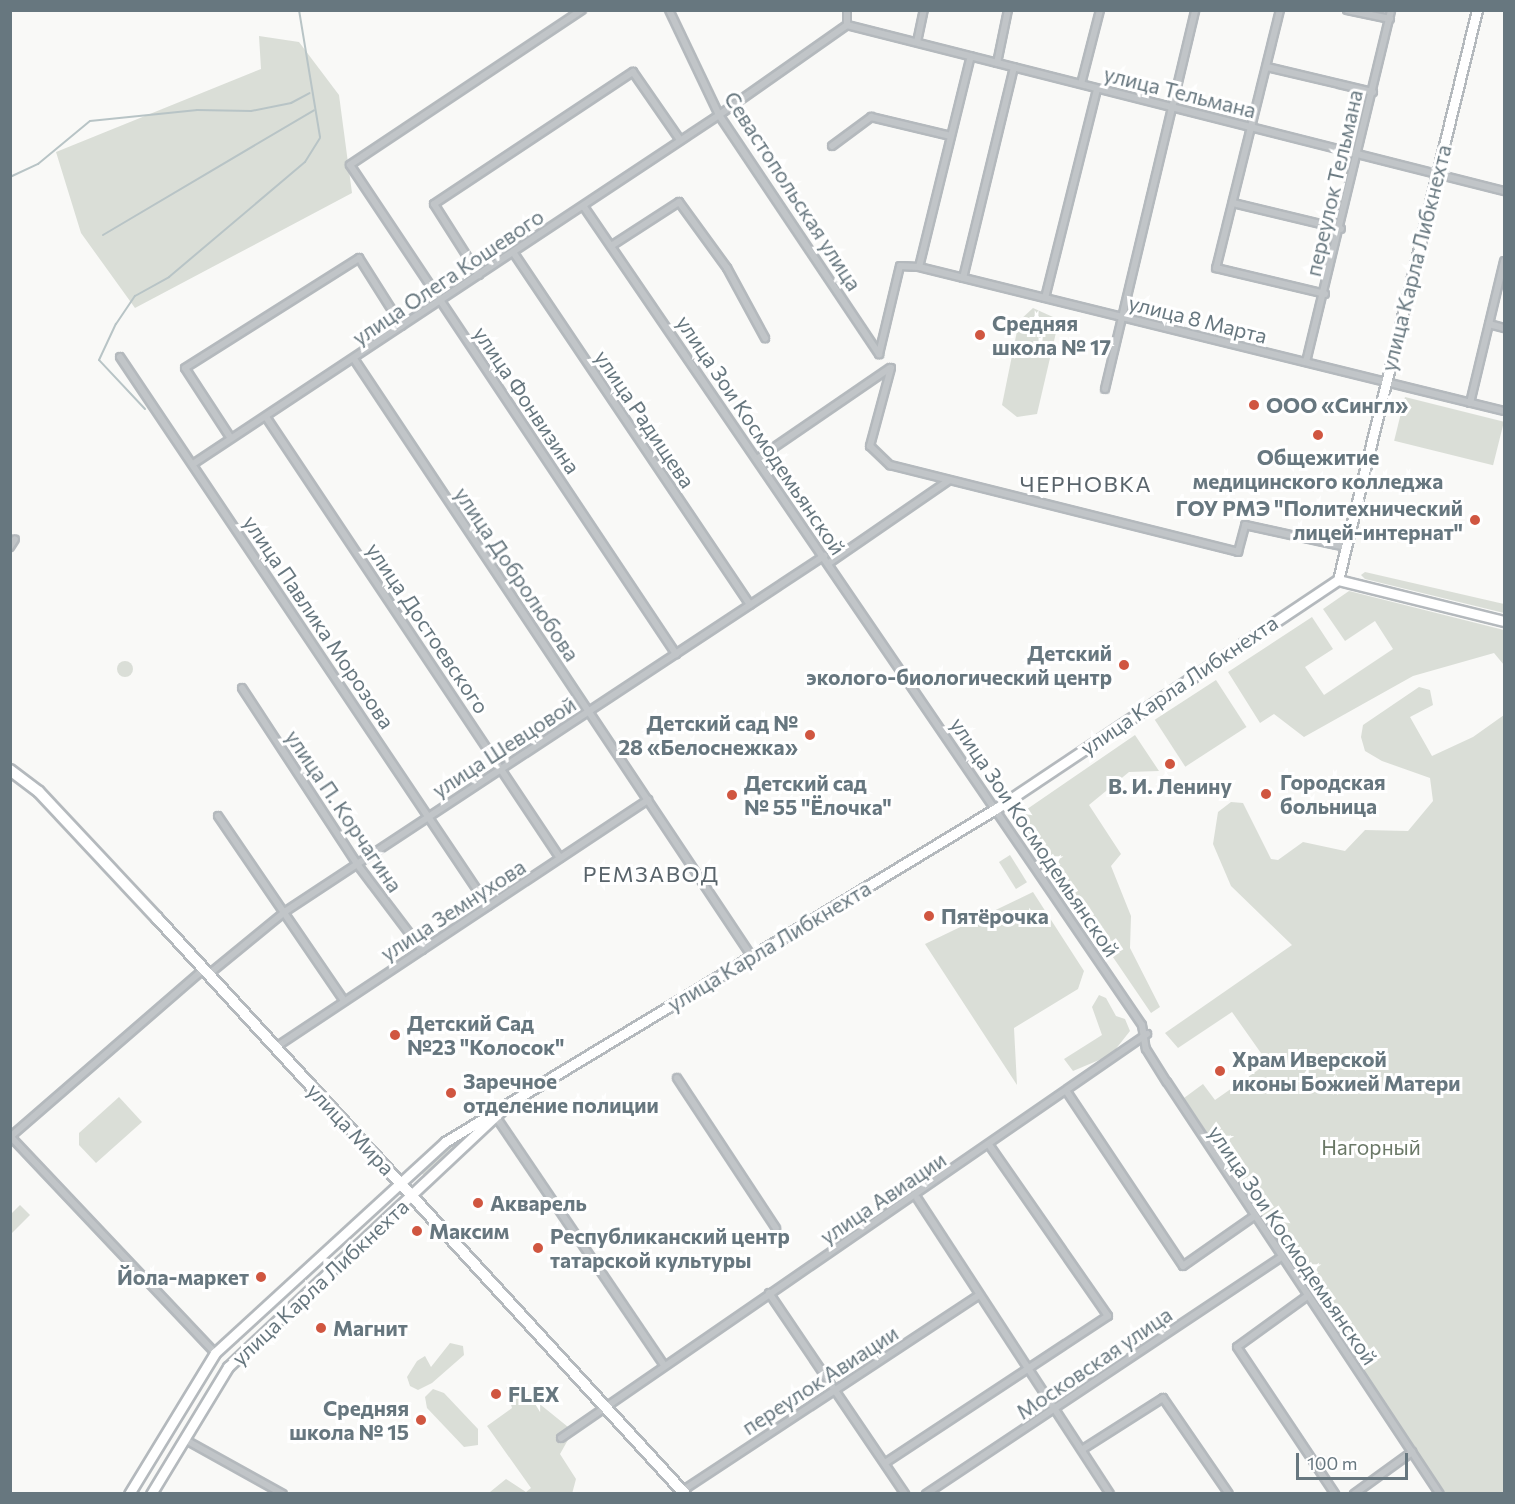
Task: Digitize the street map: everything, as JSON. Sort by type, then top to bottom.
[{"type":"main road","name":"улица Карла Либкнехта","points":[[129,1494],[215,1353],[445,1142],[519,1094],[752,957],[997,808],[1338,580],[1477,10]]},
{"type":"main road","points":[[1338,580],[1504,621]]},
{"type":"main road","name":"улица Мира","points":[[10,770],[39,792],[206,971],[604,1404],[682,1493]]},
{"type":"main road","name":"улица Карла Либкнехта","points":[[151,1494],[228,1367],[519,1094]]},
{"type":"main road","points":[[167,1429],[184,1439]]},
{"type":"street","name":"улица Фонвизина","points":[[582,10],[350,165],[676,654]]},
{"type":"street","name":"Севастопольская улица","points":[[669,10],[719,114],[879,354],[900,266],[919,267]]},
{"type":"street","points":[[847,10],[847,25]]},
{"type":"street","points":[[917,42],[924,10]]},
{"type":"street","points":[[997,63],[1008,10]]},
{"type":"street","points":[[1081,84],[1100,10]]},
{"type":"street","points":[[1105,389],[1195,10]]},
{"type":"street","points":[[1280,10],[1216,268],[1324,294]]},
{"type":"street","points":[[1347,10],[1390,19]]},
{"type":"street","name":"переулок Тельмана","points":[[1306,362],[1341,229],[1391,10]]},
{"type":"street","name":"улица Олега Кошевого","points":[[193,464],[230,437],[266,417],[584,207],[847,25]]},
{"type":"street","name":"улица Тельмана","points":[[847,25],[1504,191]]},
{"type":"street","points":[[919,267],[971,56]]},
{"type":"street","points":[[963,278],[1014,67]]},
{"type":"street","points":[[1267,67],[1373,92]]},
{"type":"street","points":[[479,275],[434,204],[633,72],[680,140]]},
{"type":"street","points":[[1045,298],[1097,88]]},
{"type":"street","points":[[832,146],[871,117],[951,136]]},
{"type":"street","points":[[611,246],[679,202],[733,278],[765,338]]},
{"type":"street","points":[[1233,203],[1341,229]]},
{"type":"street","name":"улица Зои Космодемьянской","points":[[584,207],[997,808],[1147,1034],[1146,1049],[1253,1217],[1440,1494]]},
{"type":"street","name":"улица Радищева","points":[[513,252],[750,605]]},
{"type":"street","points":[[230,437],[186,368],[359,258],[402,326]]},
{"type":"street","points":[[1470,403],[1503,276],[1504,261]]},
{"type":"street","name":"улица 8 Марта","points":[[919,267],[1504,411]]},
{"type":"street","points":[[1489,324],[1504,328]]},
{"type":"street","name":"улица Павлика Морозова","points":[[120,357],[488,906]]},
{"type":"street","name":"улица Добролюбова","points":[[354,359],[752,957]]},
{"type":"street","points":[[757,459],[891,368],[870,446],[890,465],[1238,552],[1245,525],[1346,547]]},
{"type":"street","name":"улица Достоевского","points":[[266,417],[560,858]]},
{"type":"street","points":[[829,563],[948,481]]},
{"type":"street","points":[[10,547],[15,539]]},
{"type":"street","name":"улица Шевцовой","points":[[11,1136],[206,971],[286,911],[824,556]]},
{"type":"street","name":"улица П. Корчагина","points":[[242,688],[357,864],[422,950]]},
{"type":"street","name":"улица Земнухова","points":[[276,1047],[648,800]]},
{"type":"street","points":[[218,816],[286,911],[344,1001]]},
{"type":"street","name":"улица Авиации","points":[[561,1438],[604,1404],[769,1293],[917,1198],[1147,1034]]},
{"type":"street","points":[[677,1078],[776,1228]]},
{"type":"street","points":[[1067,1092],[1183,1266],[1253,1217]]},
{"type":"street","points":[[496,1117],[664,1365]]},
{"type":"street","points":[[11,1136],[215,1353]]},
{"type":"street","points":[[885,1463],[1108,1317],[990,1146]]},
{"type":"street","points":[[917,1198],[979,1295],[1057,1408],[1110,1494]]},
{"type":"street","name":"Московская улица","points":[[926,1494],[1280,1258]]},
{"type":"street","points":[[769,1293],[905,1494]]},
{"type":"street","name":"переулок Авиации","points":[[682,1493],[979,1295]]},
{"type":"street","points":[[1306,1297],[1237,1347],[1334,1493]]},
{"type":"street","points":[[1083,1449],[1163,1398],[1229,1494]]},
{"type":"street","points":[[184,1439],[284,1494]]},
{"type":"street","points":[[1354,1494],[1412,1452]]},
{"type":"green space","points":[[259,36],[299,42],[339,95],[352,193],[135,308],[81,233],[56,152],[261,69]]},
{"type":"green space","points":[[1033,308],[1053,317],[1057,328],[1037,414],[1017,417],[1002,405],[1019,321]]},
{"type":"green space","points":[[1405,397],[1504,422],[1493,465],[1394,441]]},
{"type":"green space","points":[[1365,572],[1504,604],[1504,613],[1365,579],[1361,575]]},
{"type":"green space","points":[[1349,591],[1504,630],[1504,665],[1494,653],[1413,676],[1304,737],[1274,714],[1260,723],[1228,672],[1312,617],[1333,649],[1305,667],[1324,695],[1393,649],[1375,621],[1345,641],[1323,609]]},
{"type":"green space","points":[[125,661],[131,663],[133,669],[131,675],[125,677],[119,675],[117,669],[119,663]]},
{"type":"green space","points":[[1216,680],[1246,727],[1185,767],[1155,720]]},
{"type":"green space","name":"Нагорный","points":[[1419,687],[1430,690],[1433,705],[1410,717],[1432,756],[1473,737],[1504,715],[1504,1493],[1444,1493],[1184,1098],[1203,1084],[1215,1100],[1268,1063],[1232,1012],[1178,1048],[1165,1033],[1292,945],[1231,886],[1213,844],[1218,812],[1231,802],[1243,803],[1271,859],[1278,860],[1303,842],[1345,851],[1365,830],[1408,831],[1433,801],[1430,778],[1382,761],[1365,751],[1361,737],[1363,725]]},
{"type":"green space","points":[[1135,735],[1159,771],[1129,772],[1089,805],[1121,854],[1111,866],[1131,916],[1130,948],[1160,1007],[1151,1013],[1017,816]]},
{"type":"green space","points":[[1010,855],[1027,882],[1016,889],[999,862]]},
{"type":"green space","points":[[1033,892],[1084,971],[1078,989],[1014,1028],[1017,1085],[925,944]]},
{"type":"green space","points":[[1099,995],[1106,998],[1116,1016],[1125,1019],[1130,1031],[1111,1055],[1073,1071],[1064,1059],[1102,1035],[1092,1007]]},
{"type":"green space","points":[[119,1097],[142,1122],[96,1163],[79,1145],[79,1133]]},
{"type":"green space","points":[[468,1133],[425,1176],[422,1174],[455,1140]]},
{"type":"green space","points":[[20,1205],[30,1215],[11,1234],[11,1214]]},
{"type":"green space","points":[[450,1343],[463,1346],[464,1355],[432,1383],[418,1390],[410,1386],[407,1377],[417,1361],[425,1356],[431,1367]]},
{"type":"green space","points":[[515,1384],[573,1431],[560,1454],[576,1479],[572,1494],[490,1492],[506,1479],[526,1492],[531,1488],[487,1426],[512,1408],[506,1387]]},
{"type":"green space","points":[[433,1389],[444,1393],[478,1429],[478,1445],[464,1447],[427,1408],[425,1397]]},
{"type":"waterway","points":[[299,10],[320,137]]},
{"type":"waterway","points":[[10,177],[38,164],[90,121],[197,110],[251,111],[291,103],[310,93]]},
{"type":"waterway","points":[[103,235],[314,110]]},
{"type":"waterway","points":[[145,409],[99,360],[116,324],[135,296],[169,277],[305,162],[320,138]]},
{"type":"place","name":"Средняя школа № 17","points":[[980,335]]},
{"type":"place","name":"ООО «Сингл»","points":[[1254,405]]},
{"type":"place","name":"Общежитие медицинского колледжа","points":[[1318,435]]},
{"type":"place","name":"ГОУ РМЭ \"Политехнический лицей-интернат\"","points":[[1475,520]]},
{"type":"place","name":"Детский эколого-биологический центр","points":[[1124,665]]},
{"type":"place","name":"Детский сад № 28 «Белоснежка»","points":[[810,735]]},
{"type":"place","name":"В. И. Ленину","points":[[1170,764]]},
{"type":"place","name":"Городская больница","points":[[1266,794]]},
{"type":"place","name":"Детский сад № 55 \"Ёлочка\"","points":[[732,795]]},
{"type":"place","name":"Пятёрочка","points":[[929,916]]},
{"type":"place","name":"Детский Сад №23 \"Колосок\"","points":[[395,1035]]},
{"type":"place","name":"Храм Иверской иконы Божией Матери","points":[[1220,1071]]},
{"type":"place","name":"Заречное отделение полиции","points":[[451,1093]]},
{"type":"place","name":"Акварель","points":[[478,1203]]},
{"type":"place","name":"Максим","points":[[417,1231]]},
{"type":"place","name":"Республиканский центр татарской культуры","points":[[538,1248]]},
{"type":"place","name":"Йола-маркет","points":[[261,1277]]},
{"type":"place","name":"Магнит","points":[[321,1328]]},
{"type":"place","name":"FLEX","points":[[496,1394]]},
{"type":"place","name":"Средняя школа № 15","points":[[421,1420]]},
{"type":"district","name":"ЧЕРНОВКА","points":[[1086,484]]},
{"type":"district","name":"РЕМЗАВОД","points":[[651,874]]}]
